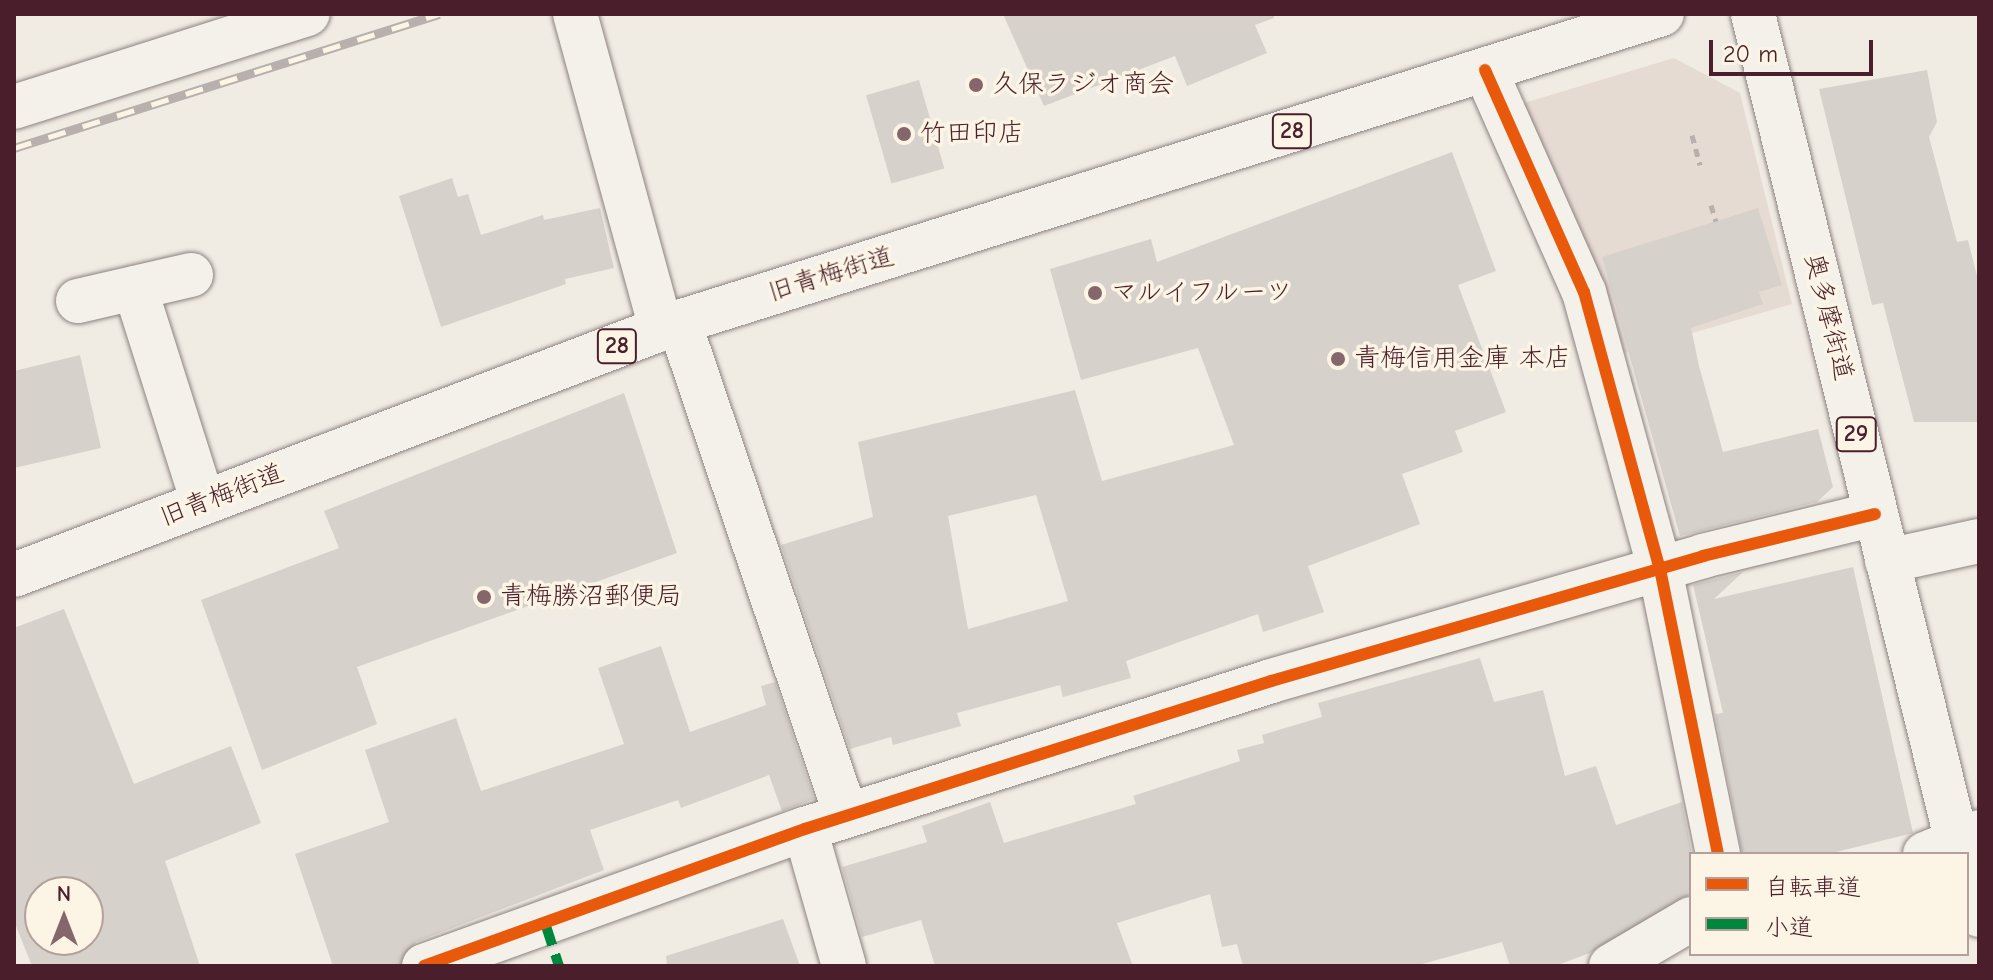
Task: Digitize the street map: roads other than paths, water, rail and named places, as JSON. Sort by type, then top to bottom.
[{"type":"street","points":[[14,107],[308,14]]},
{"type":"street","points":[[575,14],[670,325],[846,815]]},
{"type":"street","name":"旧青梅街道","points":[[14,575],[670,325],[1662,14]]},
{"type":"street","name":"奥多摩街道","points":[[1753,14],[1957,852]]},
{"type":"street","points":[[1485,70],[1575,264],[1660,569],[1718,852]]},
{"type":"street","points":[[78,301],[191,275]]},
{"type":"street","points":[[135,288],[203,503]]},
{"type":"street","points":[[424,966],[846,815],[1271,681],[1660,569],[1875,514]]},
{"type":"street","points":[[1887,561],[1979,541]]},
{"type":"street","points":[[805,829],[844,966]]},
{"type":"street","name":"奥多摩街道","points":[[1969,887],[1979,915]]},
{"type":"street","points":[[1611,966],[1689,920]]},
{"type":"railway","points":[[14,148],[439,14]]},
{"type":"place","name":"久保ラジオ商会","points":[[976,85]]},
{"type":"place","name":"竹田印店","points":[[904,134]]},
{"type":"place","name":"マルイフルーツ","points":[[1095,293]]},
{"type":"place","name":"青梅信用金庫 本店","points":[[1338,359]]},
{"type":"place","name":"青梅勝沼郵便局","points":[[484,597]]}]
